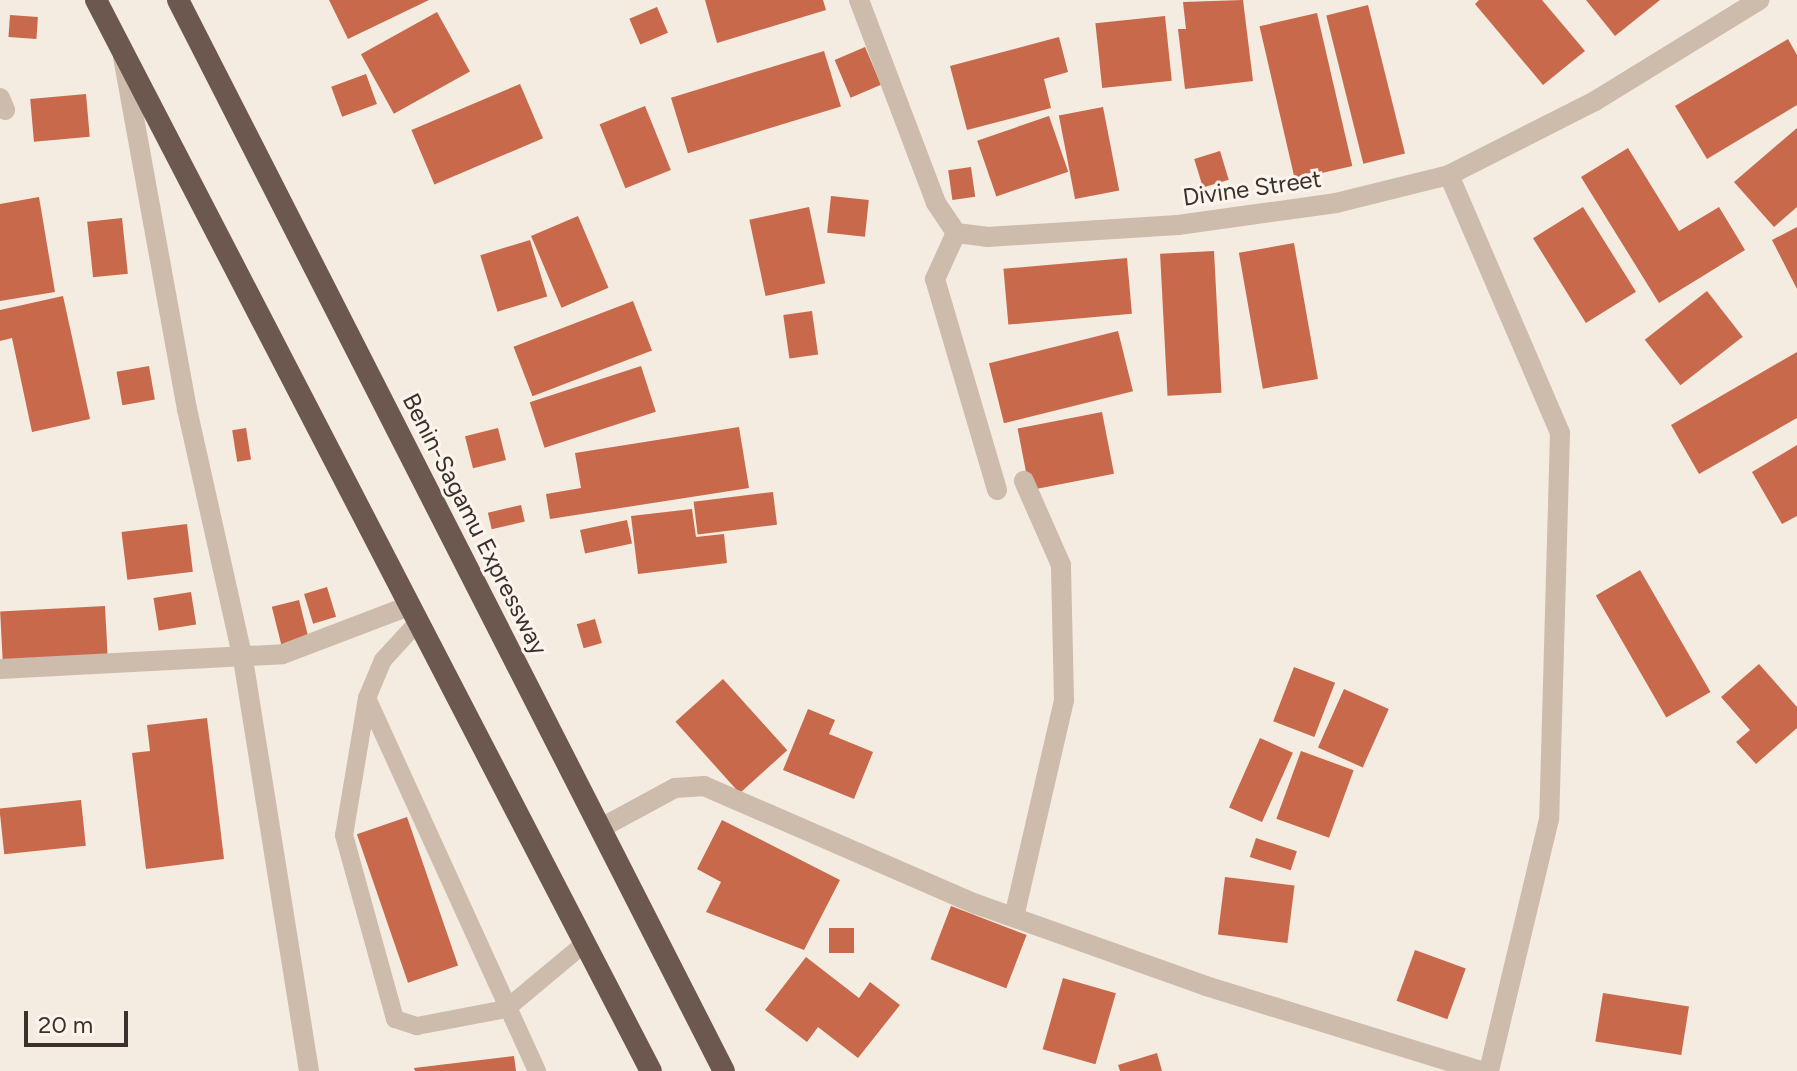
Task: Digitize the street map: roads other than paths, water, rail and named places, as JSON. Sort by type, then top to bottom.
[{"type":"highway","points":[[96,0],[651,1071]]},
{"type":"highway","name":"Benin-Sagamu Expressway","points":[[178,0],[724,1071]]},
{"type":"street","points":[[859,0],[936,203],[956,233],[935,279],[997,490]]},
{"type":"street","name":"Divine Street","points":[[956,233],[1178,225],[1336,203],[1449,175],[1595,101],[1759,0]]},
{"type":"street","points":[[121,50],[187,409],[243,659],[309,1071]]},
{"type":"street","points":[[1449,175],[1560,433],[1549,819],[1489,1071]]},
{"type":"street","points":[[1014,917],[1064,700],[1061,565],[1024,481]]},
{"type":"street","points":[[0,669],[243,659],[315,645],[413,615]]},
{"type":"street","points":[[601,828],[675,788],[704,786],[1014,917],[1206,986],[1480,1071]]},
{"type":"lane","points":[[413,615],[389,652],[367,698],[344,835],[385,1000],[395,1019],[417,1026],[506,1009],[584,944]]},
{"type":"lane","points":[[367,698],[506,1009],[537,1071]]}]
